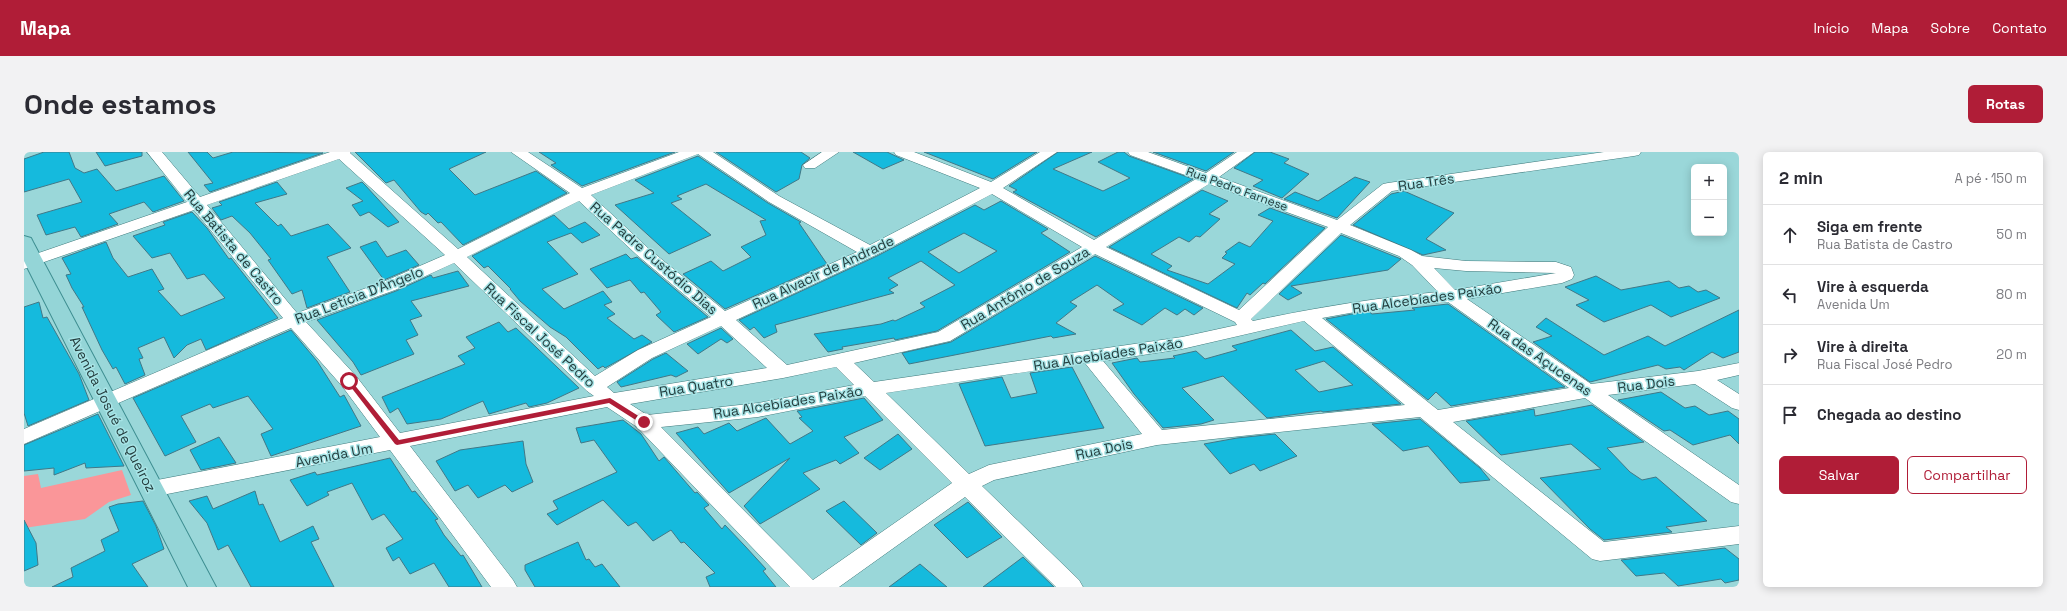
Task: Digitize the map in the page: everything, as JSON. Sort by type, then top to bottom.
[{"type":"main road","name":"Avenida Josué de Queiroz","points":[[27,256],[107,400],[202,587]]},
{"type":"street","name":"Rua Batista de Castro","points":[[154,152],[294,320],[349,381],[505,587]]},
{"type":"street","points":[[27,256],[198,203],[342,152]]},
{"type":"street","name":"Rua Fiscal José Pedro","points":[[342,152],[456,256],[594,386],[610,400],[644,422],[805,587]]},
{"type":"street","name":"Rua Padre Custódio Dias","points":[[518,152],[581,194],[643,252],[723,318],[783,372]]},
{"type":"street","name":"Rua Letícia D'Ângelo","points":[[24,437],[294,320],[389,286],[456,256],[581,194],[692,152]]},
{"type":"street","points":[[703,152],[774,199],[870,252]]},
{"type":"street","points":[[810,165],[832,152]]},
{"type":"street","points":[[901,152],[992,188],[1094,247],[1245,322]]},
{"type":"street","name":"Rua Alvacir de Andrade","points":[[594,386],[645,354],[870,252],[992,188],[1050,152]]},
{"type":"street","name":"Rua Antônio de Souza","points":[[783,372],[944,337],[1094,247],[1247,152]]},
{"type":"street","name":"Rua Três","points":[[1245,322],[1339,226],[1388,187],[1634,152]]},
{"type":"street","name":"Rua Pedro Farnese","points":[[1139,153],[1339,226]]},
{"type":"street","name":"Rua das Açucenas","points":[[1339,226],[1405,253],[1418,261],[1451,296],[1739,496]]},
{"type":"street","name":"Rua Alcebíades Paixão","points":[[644,422],[758,410],[869,389],[1182,343],[1245,322],[1307,315],[1372,304],[1451,296],[1556,279],[1566,275],[1565,271],[1556,267],[1466,266],[1418,261]]},
{"type":"street","points":[[1307,315],[1600,552],[1739,535]]},
{"type":"street","points":[[1090,357],[1157,438]]},
{"type":"street","points":[[840,360],[1071,587]]},
{"type":"street","name":"Rua Dois","points":[[821,587],[966,485],[989,473],[1157,438],[1428,414],[1698,377],[1739,369]]},
{"type":"street","name":"Rua Quatro","points":[[610,400],[783,372]]},
{"type":"street","points":[[1698,377],[1739,403]]},
{"type":"street","name":"Avenida Um","points":[[152,489],[397,443],[610,400]]},
{"type":"shaded area","points":[[122,470],[131,495],[109,502],[85,519],[24,528],[24,476],[38,474],[41,488]]},
{"type":"building","points":[[44,152],[69,152],[75,168],[84,173],[97,169],[116,191],[164,176],[184,201],[153,212],[144,202],[109,214],[118,224],[81,237],[75,227],[46,235],[37,215],[82,202],[69,179],[24,192],[24,159]]},
{"type":"building","points":[[96,152],[142,152],[142,156],[105,166]]},
{"type":"building","points":[[188,152],[207,152],[213,158],[233,152],[323,153],[210,192],[204,185],[213,183]]},
{"type":"building","points":[[355,152],[486,152],[449,169],[475,195],[536,171],[567,193],[463,245],[441,222],[438,223],[428,213],[426,215],[421,212],[394,180],[386,183]]},
{"type":"building","points":[[539,152],[675,152],[582,186],[551,165],[556,163]]},
{"type":"building","points":[[716,152],[801,152],[810,158],[802,165],[799,179],[776,192]]},
{"type":"building","points":[[853,152],[887,152],[904,160],[883,169]]},
{"type":"building","points":[[924,152],[1037,152],[993,179]]},
{"type":"building","points":[[1058,152],[1092,152],[1053,169],[1103,191],[1130,178],[1098,162],[1118,152],[1124,152],[1129,156],[1193,179],[1096,237],[1013,192],[1017,190],[1009,186]]},
{"type":"building","points":[[1153,152],[1234,152],[1206,171]]},
{"type":"building","points":[[1255,152],[1270,152],[1289,159],[1284,163],[1309,174],[1282,198],[1253,186],[1263,180],[1234,168]]},
{"type":"building","points":[[698,156],[768,203],[801,222],[799,223],[827,264],[725,309],[683,274],[711,261],[723,271],[751,257],[741,247],[766,235],[760,221],[766,220],[706,184],[677,196],[682,199],[671,203],[711,235],[669,254],[615,205],[654,193],[635,180]]},
{"type":"building","points":[[1355,177],[1370,182],[1337,218],[1284,199],[1295,192],[1318,201]]},
{"type":"building","points":[[277,182],[287,194],[255,203],[278,226],[281,224],[291,236],[328,224],[351,248],[327,257],[350,292],[307,308],[302,290],[292,294],[268,260],[271,259],[250,233],[232,216],[221,220],[212,208],[222,205],[219,202]]},
{"type":"building","points":[[362,182],[399,222],[388,227],[369,212],[360,216],[352,205],[363,201],[346,188]]},
{"type":"building","points":[[1202,190],[1228,201],[1209,214],[1220,219],[1200,237],[1196,236],[1189,242],[1179,237],[1151,254],[1172,266],[1167,270],[1208,284],[1235,264],[1222,258],[1227,253],[1225,252],[1239,242],[1250,247],[1273,221],[1258,215],[1270,208],[1325,228],[1265,284],[1263,283],[1250,295],[1247,293],[1237,308],[1109,247]]},
{"type":"building","points":[[1404,191],[1454,213],[1426,239],[1446,250],[1423,255],[1353,225],[1391,194]]},
{"type":"building","points":[[1001,201],[1048,229],[1041,233],[1070,252],[937,331],[895,340],[894,338],[842,347],[843,349],[828,352],[814,334],[881,324],[893,320],[895,321],[925,307],[920,303],[955,285],[921,261],[888,278],[898,285],[889,290],[894,293],[775,325],[777,332],[764,338],[754,327],[750,330],[739,320],[877,256],[975,205],[984,210]],"holes":[[[964,233],[997,251],[959,273],[928,252]]]},
{"type":"building","points":[[192,212],[207,228],[229,259],[231,258],[278,318],[206,350],[201,339],[187,345],[174,358],[164,337],[138,348],[143,358],[139,359],[145,375],[125,384],[116,367],[113,369],[102,350],[82,307],[84,307],[66,275],[71,274],[62,258],[106,242],[113,258],[128,277],[152,269],[164,289],[158,291],[181,316],[225,298],[204,274],[187,279],[170,253],[152,258],[133,236],[165,225],[163,222]]},
{"type":"building","points":[[554,215],[569,229],[585,222],[600,235],[582,243],[571,233],[547,242],[578,274],[542,289],[564,309],[603,291],[612,302],[604,305],[615,314],[607,318],[634,339],[642,335],[652,342],[605,368],[603,366],[598,369],[566,337],[550,327],[520,301],[511,289],[488,266],[484,268],[472,256]]},
{"type":"building","points":[[1341,235],[1401,259],[1388,270],[1291,286],[1302,293],[1288,300],[1279,294]]},
{"type":"building","points":[[376,241],[387,257],[406,250],[419,265],[384,280],[360,247]]},
{"type":"building","points":[[626,254],[631,259],[637,257],[708,317],[674,332],[656,315],[661,312],[644,292],[641,293],[630,280],[607,288],[590,269]]},
{"type":"building","points":[[1095,256],[1203,308],[1194,315],[1185,309],[1177,315],[1165,308],[1142,325],[1113,310],[1124,304],[1097,285],[1070,302],[1077,306],[1056,323],[1076,334],[1053,338],[1051,336],[909,364],[902,353],[951,342]]},
{"type":"building","points":[[458,271],[469,286],[411,301],[422,316],[410,320],[418,335],[406,340],[414,354],[361,375],[353,362],[317,320],[396,291],[431,275],[433,278]]},
{"type":"building","points":[[1596,276],[1621,290],[1669,281],[1679,288],[1689,286],[1698,292],[1706,290],[1720,298],[1671,317],[1651,305],[1604,322],[1576,305],[1589,300],[1565,287]]},
{"type":"building","points":[[39,302],[43,318],[47,317],[79,374],[89,400],[28,426],[24,413],[24,307]]},
{"type":"building","points":[[1448,304],[1565,387],[1451,406],[1436,392],[1428,400],[1326,319],[1368,311],[1372,314],[1415,310],[1412,308]]},
{"type":"building","points":[[1739,310],[1739,352],[1723,358],[1712,352],[1684,370],[1680,367],[1666,369],[1658,365],[1590,382],[1533,342],[1552,336],[1536,327],[1546,318],[1604,355],[1648,336],[1665,346]]},
{"type":"building","points":[[499,322],[508,332],[516,328],[579,388],[547,403],[529,407],[526,403],[489,414],[483,401],[441,419],[407,424],[398,408],[390,413],[382,397],[465,364],[458,356],[475,348],[466,337]]},
{"type":"building","points":[[721,328],[733,339],[727,343],[721,339],[698,354],[687,344]]},
{"type":"building","points":[[291,330],[317,361],[340,397],[344,395],[361,426],[271,456],[261,434],[273,429],[248,396],[213,408],[210,404],[181,416],[196,442],[165,456],[133,398]]},
{"type":"building","points":[[1291,330],[1315,351],[1333,347],[1401,404],[1321,411],[1267,418],[1223,376],[1182,388],[1214,420],[1201,424],[1163,428],[1134,394],[1112,363],[1137,358],[1140,362],[1175,358],[1173,356],[1196,351],[1205,359],[1237,350],[1232,346]],"holes":[[[1324,361],[1353,385],[1319,392],[1295,370]]]},
{"type":"building","points":[[666,353],[688,371],[676,377],[671,375],[621,387],[617,382],[653,359]]},
{"type":"building","points":[[1072,367],[1104,428],[985,446],[959,384],[1002,377],[1011,398],[1037,393],[1030,373]]},
{"type":"building","points":[[1661,392],[1685,408],[1695,406],[1709,415],[1728,411],[1739,419],[1739,444],[1730,435],[1693,445],[1670,430],[1664,431],[1618,400]]},
{"type":"building","points":[[864,398],[883,420],[844,437],[859,453],[840,464],[836,460],[803,473],[820,489],[760,524],[744,506],[790,458],[729,493],[676,433],[698,427],[704,434],[729,423],[737,431],[766,418],[790,444],[813,431],[799,418],[802,417],[797,411]]},
{"type":"building","points":[[1592,405],[1644,442],[1607,448],[1630,472],[1642,480],[1656,477],[1707,521],[1666,527],[1672,532],[1604,540],[1590,529],[1540,478],[1601,469],[1571,444],[1501,455],[1466,421],[1534,409],[1535,416]]},
{"type":"building","points":[[98,414],[124,466],[86,468],[85,463],[54,475],[54,468],[24,471],[24,445]]},
{"type":"building","points":[[1420,419],[1480,468],[1490,480],[1460,483],[1428,446],[1403,451],[1372,424]]},
{"type":"building","points":[[623,420],[641,434],[659,461],[664,457],[695,493],[697,492],[709,505],[704,508],[722,529],[725,525],[766,569],[763,571],[776,587],[710,587],[706,577],[715,573],[684,542],[681,543],[671,530],[653,541],[636,522],[628,526],[603,500],[557,525],[547,514],[558,509],[553,501],[617,472],[594,440],[581,443],[576,428]]},
{"type":"building","points":[[898,434],[912,449],[880,470],[864,458]]},
{"type":"building","points":[[1275,434],[1297,456],[1260,471],[1254,464],[1230,474],[1204,444],[1237,438]]},
{"type":"building","points":[[219,437],[236,463],[201,470],[190,450]]},
{"type":"building","points":[[523,441],[526,464],[533,482],[512,492],[505,485],[478,498],[468,485],[455,491],[436,461],[460,450]]},
{"type":"building","points":[[390,458],[412,492],[415,491],[438,519],[435,520],[444,535],[461,556],[463,555],[482,587],[449,587],[434,563],[410,574],[399,557],[393,561],[386,548],[403,539],[384,514],[372,520],[352,483],[327,492],[329,495],[307,506],[290,480],[315,472],[317,475]]},
{"type":"building","points":[[255,491],[259,505],[263,504],[280,542],[313,526],[319,539],[311,542],[334,587],[251,587],[228,545],[218,550],[207,523],[189,501],[207,496],[213,509]]},
{"type":"building","points":[[143,501],[156,526],[164,549],[132,564],[148,587],[52,587],[73,577],[71,568],[105,551],[101,540],[119,531],[109,507],[118,504]]},
{"type":"building","points":[[844,501],[877,533],[861,545],[826,511]]},
{"type":"building","points":[[968,502],[1002,537],[967,558],[934,525]]},
{"type":"building","points":[[24,520],[36,543],[38,565],[24,571]]},
{"type":"building","points":[[578,542],[586,560],[589,559],[595,567],[602,564],[620,587],[535,587],[525,570],[525,565]]},
{"type":"building","points":[[1725,548],[1739,559],[1739,580],[1725,583],[1721,579],[1678,586],[1664,573],[1636,576],[1621,560]]},
{"type":"building","points":[[1023,557],[1054,587],[983,587]]},
{"type":"building","points":[[920,564],[947,587],[889,587]]},
{"type":"route","points":[[349,381],[397,443],[610,400],[644,422]]}]
